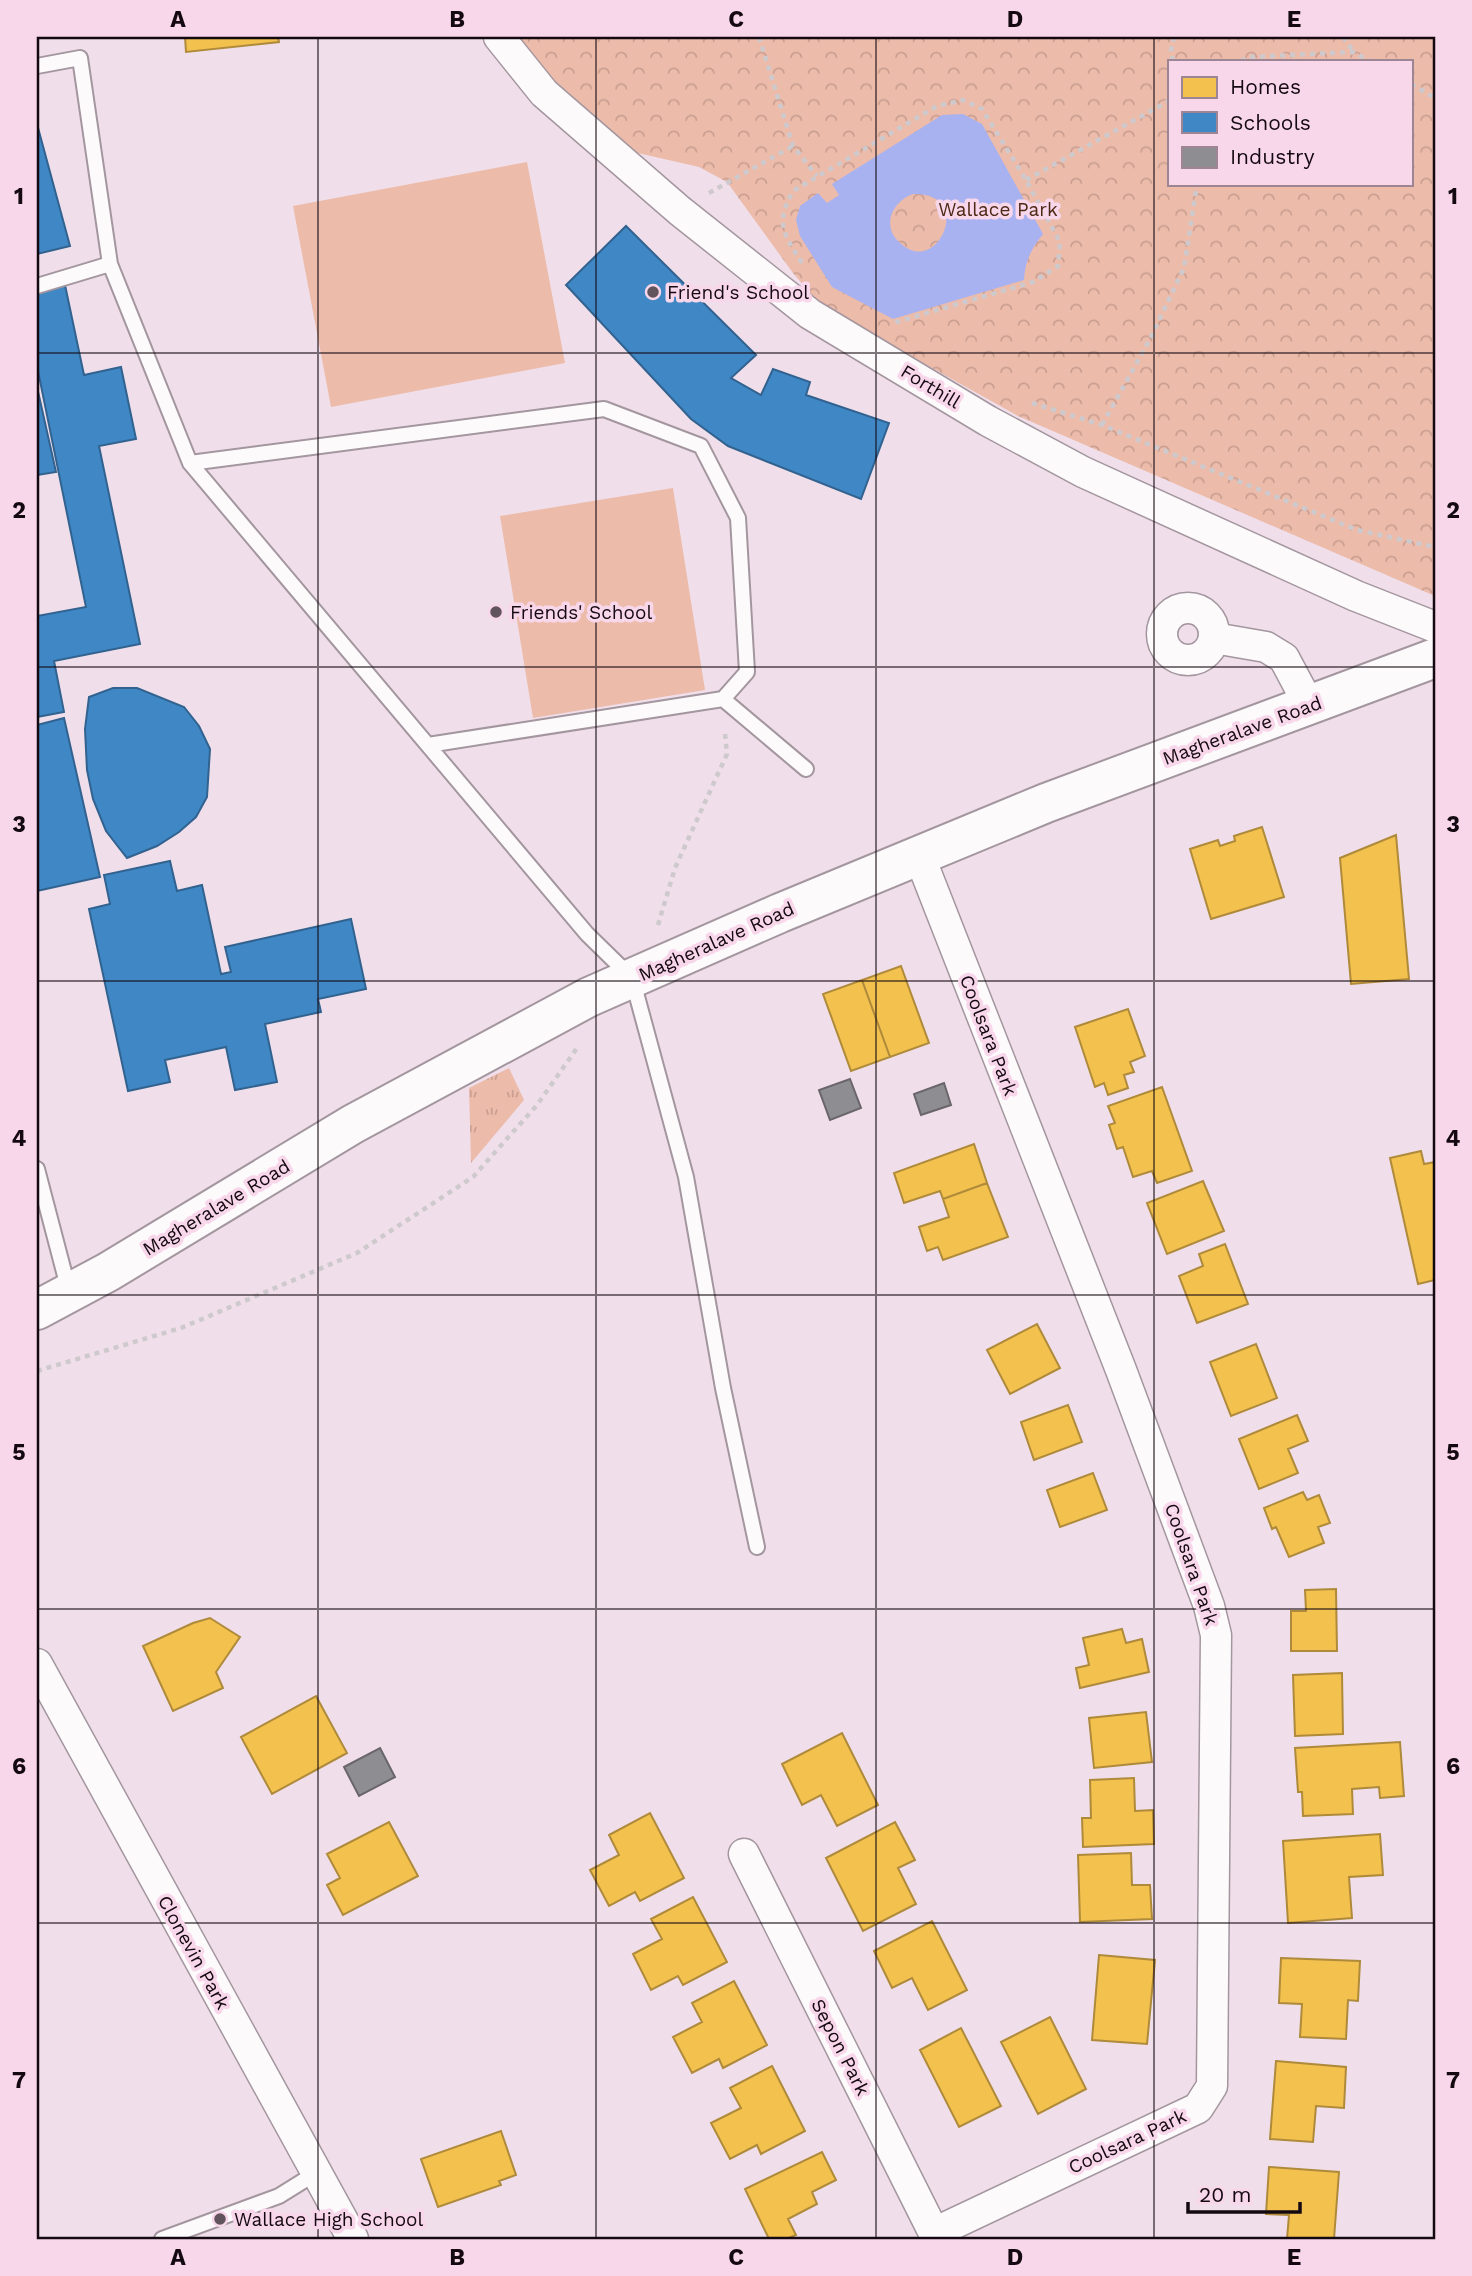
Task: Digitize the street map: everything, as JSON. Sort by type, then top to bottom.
[{"type":"street","name":"Forthill","points":[[499,37],[544,93],[680,211],[810,314],[988,421],[1083,472],[1356,596],[1435,627]]},
{"type":"street","points":[[1214,638],[1266,647],[1284,659],[1309,705]]},
{"type":"street","name":"Magheralave Road","points":[[53,1301],[108,1272],[353,1124],[589,997],[1046,803],[1435,658]]},
{"type":"street","name":"Coolsara Park","points":[[919,855],[1121,1370],[1209,1606],[1216,1635],[1212,2086],[1198,2108],[936,2236]]},
{"type":"street","name":"Clonevin Park","points":[[37,1664],[353,2239]]},
{"type":"street","name":"Sepon Park","points":[[744,1854],[936,2236]]},
{"type":"lane","points":[[37,66],[80,58],[110,264],[190,463],[587,934],[647,972],[723,1388],[757,1547]]},
{"type":"lane","points":[[37,286],[110,264]]},
{"type":"lane","points":[[190,463],[604,409],[701,446],[738,518],[747,672],[723,699],[428,745]]},
{"type":"lane","points":[[723,699],[806,769]]},
{"type":"lane","points":[[37,1169],[53,1301]]},
{"type":"lane","points":[[162,2239],[279,2196],[316,2173]]},
{"type":"path","points":[[759,37],[793,145],[817,176]]},
{"type":"path","points":[[1172,60],[1174,37]]},
{"type":"path","points":[[1343,37],[1353,52],[1368,60]]},
{"type":"path","points":[[1243,60],[1249,57],[1353,52]]},
{"type":"path","points":[[1412,86],[1435,98]]},
{"type":"path","points":[[805,268],[783,234],[783,208],[793,191],[937,106],[962,100],[982,109],[1060,242],[1058,266],[1033,282],[889,324]]},
{"type":"path","points":[[1026,180],[1168,102]]},
{"type":"path","points":[[680,211],[793,145]]},
{"type":"path","points":[[1102,425],[1150,339],[1184,268],[1197,186]]},
{"type":"path","points":[[1024,399],[1102,425],[1357,530],[1435,547]]},
{"type":"path","points":[[647,972],[658,923],[675,868],[727,754],[723,699]]},
{"type":"path","points":[[37,1371],[181,1328],[357,1253],[473,1177],[537,1105],[584,1039],[589,997]]},
{"type":"green space","name":"Wallace Park","points":[[513,37],[1435,37],[1435,596],[1018,416],[821,306],[793,273],[727,182],[699,167],[638,153],[554,87]]},
{"type":"green space","points":[[527,162],[565,363],[331,407],[293,206]]},
{"type":"green space","points":[[673,488],[705,690],[533,718],[500,516]]},
{"type":"green space","points":[[509,1068],[524,1100],[471,1163],[469,1088]]},
{"type":"water","points":[[963,114],[982,124],[1043,234],[1029,256],[1024,280],[893,319],[832,287],[800,236],[796,220],[800,206],[818,193],[827,203],[839,195],[832,184],[942,115]],"holes":[[[913,194],[932,197],[943,206],[946,218],[944,232],[937,243],[926,250],[913,251],[899,242],[894,235],[890,221],[892,214],[900,202]]]},
{"type":"building: Homes","points":[[185,37],[278,37],[279,42],[186,52]]},
{"type":"building: Homes","points":[[1262,827],[1284,897],[1211,919],[1190,849],[1218,840],[1220,846],[1235,841],[1234,836]]},
{"type":"building: Homes","points":[[1396,835],[1409,979],[1351,984],[1340,858]]},
{"type":"building: Homes","points":[[901,966],[929,1043],[890,1057],[862,980]]},
{"type":"building: Homes","points":[[862,980],[890,1057],[851,1071],[823,994]]},
{"type":"building: Homes","points":[[1128,1009],[1145,1056],[1130,1062],[1134,1072],[1124,1075],[1128,1088],[1108,1095],[1104,1083],[1095,1087],[1075,1027]]},
{"type":"building: Homes","points":[[1162,1087],[1192,1171],[1157,1183],[1152,1171],[1133,1177],[1123,1147],[1117,1149],[1109,1125],[1115,1123],[1108,1106]]},
{"type":"building: Homes","points":[[974,1144],[987,1183],[943,1199],[940,1191],[904,1203],[894,1173]]},
{"type":"building: Homes","points":[[1421,1151],[1424,1164],[1435,1162],[1435,1280],[1418,1284],[1390,1158]]},
{"type":"building: Homes","points":[[1203,1181],[1224,1231],[1167,1254],[1147,1203]]},
{"type":"building: Homes","points":[[987,1183],[1008,1237],[943,1260],[938,1247],[927,1251],[919,1227],[949,1217],[943,1199]]},
{"type":"building: Homes","points":[[1225,1244],[1248,1304],[1197,1323],[1179,1276],[1203,1266],[1199,1254]]},
{"type":"building: Homes","points":[[1037,1324],[1060,1368],[1010,1394],[987,1350]]},
{"type":"building: Homes","points":[[1256,1344],[1277,1398],[1231,1416],[1210,1362]]},
{"type":"building: Homes","points":[[1068,1405],[1082,1442],[1034,1460],[1021,1422]]},
{"type":"building: Homes","points":[[1297,1415],[1308,1441],[1288,1449],[1298,1473],[1259,1489],[1239,1439]]},
{"type":"building: Homes","points":[[1093,1473],[1107,1510],[1060,1527],[1047,1490]]},
{"type":"building: Homes","points":[[1303,1492],[1307,1500],[1319,1495],[1330,1523],[1318,1527],[1324,1543],[1289,1557],[1276,1527],[1272,1529],[1264,1508]]},
{"type":"building: Homes","points":[[1336,1589],[1337,1651],[1291,1651],[1291,1611],[1306,1611],[1305,1590]]},
{"type":"building: Homes","points":[[210,1618],[240,1637],[216,1672],[223,1688],[173,1711],[143,1646]]},
{"type":"building: Homes","points":[[1122,1629],[1126,1643],[1142,1639],[1149,1672],[1080,1688],[1076,1668],[1089,1665],[1083,1638]]},
{"type":"building: Homes","points":[[1342,1673],[1343,1734],[1295,1736],[1293,1675]]},
{"type":"building: Homes","points":[[316,1696],[347,1753],[272,1794],[241,1737]]},
{"type":"building: Homes","points":[[1146,1712],[1152,1762],[1094,1768],[1089,1718]]},
{"type":"building: Homes","points":[[842,1733],[878,1805],[837,1826],[821,1795],[802,1805],[782,1764]]},
{"type":"building: Homes","points":[[1400,1742],[1404,1796],[1380,1798],[1379,1787],[1352,1789],[1353,1814],[1303,1816],[1302,1792],[1298,1792],[1295,1748]]},
{"type":"building: Homes","points":[[1134,1778],[1135,1811],[1153,1810],[1154,1844],[1083,1847],[1082,1818],[1091,1818],[1090,1780]]},
{"type":"building: Homes","points":[[650,1813],[684,1878],[640,1901],[635,1892],[609,1906],[590,1870],[619,1855],[609,1835]]},
{"type":"building: Homes","points":[[389,1822],[418,1876],[343,1915],[327,1885],[340,1878],[327,1854]]},
{"type":"building: Homes","points":[[895,1822],[915,1860],[898,1868],[916,1904],[863,1931],[826,1858]]},
{"type":"building: Homes","points":[[1380,1834],[1383,1875],[1349,1877],[1352,1918],[1288,1923],[1283,1841]]},
{"type":"building: Homes","points":[[1131,1853],[1132,1885],[1150,1885],[1152,1919],[1080,1922],[1078,1855]]},
{"type":"building: Homes","points":[[693,1897],[727,1962],[683,1985],[678,1976],[651,1990],[633,1954],[662,1939],[651,1919]]},
{"type":"building: Homes","points":[[932,1921],[967,1990],[928,2010],[912,1978],[892,1988],[874,1951]]},
{"type":"building: Homes","points":[[1099,1955],[1155,1960],[1147,2044],[1092,2040]]},
{"type":"building: Homes","points":[[1281,1958],[1360,1961],[1358,2001],[1348,2000],[1346,2039],[1300,2037],[1302,2004],[1279,2003]]},
{"type":"building: Homes","points":[[734,1981],[767,2045],[723,2068],[719,2059],[692,2073],[673,2037],[702,2022],[692,2003]]},
{"type":"building: Homes","points":[[1050,2017],[1086,2089],[1038,2114],[1001,2042]]},
{"type":"building: Homes","points":[[961,2028],[1001,2106],[959,2127],[920,2050]]},
{"type":"building: Homes","points":[[1276,2061],[1346,2067],[1344,2108],[1316,2106],[1313,2142],[1270,2139]]},
{"type":"building: Homes","points":[[772,2066],[805,2131],[761,2154],[757,2145],[730,2159],[711,2123],[741,2108],[730,2088]]},
{"type":"building: Homes","points":[[501,2131],[516,2175],[499,2181],[501,2185],[438,2207],[421,2159]]},
{"type":"building: Homes","points":[[822,2152],[836,2180],[812,2192],[817,2204],[788,2219],[796,2235],[786,2239],[769,2239],[745,2189]]},
{"type":"building: Homes","points":[[1269,2167],[1339,2172],[1334,2239],[1287,2239],[1289,2215],[1266,2214]]},
{"type":"building: Schools","points":[[37,124],[70,246],[37,254]]},
{"type":"building: Schools","points":[[626,226],[756,355],[731,378],[761,395],[773,369],[810,382],[806,395],[889,423],[861,499],[728,446],[691,419],[566,285]]},
{"type":"building: Schools","points":[[65,285],[84,375],[121,367],[136,439],[99,446],[140,644],[54,661],[64,712],[37,717],[37,616],[86,607],[37,366],[37,294]]},
{"type":"building: Schools","points":[[37,387],[56,472],[37,475]]},
{"type":"building: Schools","points":[[113,688],[137,688],[184,707],[199,726],[210,749],[207,797],[196,817],[157,846],[127,858],[106,831],[93,799],[87,770],[85,729],[89,697]]},
{"type":"building: Schools","points":[[64,718],[100,877],[37,891],[37,725]]},
{"type":"building: Schools","points":[[170,861],[177,891],[202,885],[221,974],[231,972],[225,947],[351,919],[366,989],[318,999],[321,1012],[265,1024],[277,1082],[235,1090],[226,1047],[165,1060],[170,1082],[128,1091],[89,909],[110,904],[104,875]]},
{"type":"building: Industry","points":[[850,1079],[861,1108],[830,1120],[819,1090]]},
{"type":"building: Industry","points":[[944,1083],[951,1105],[921,1115],[914,1094]]},
{"type":"building: Industry","points":[[380,1748],[395,1777],[359,1796],[344,1767]]},
{"type":"place","name":"Friend's School","points":[[653,292]]},
{"type":"place","name":"Friends' School","points":[[496,612]]},
{"type":"place","name":"Wallace High School","points":[[220,2219]]}]
